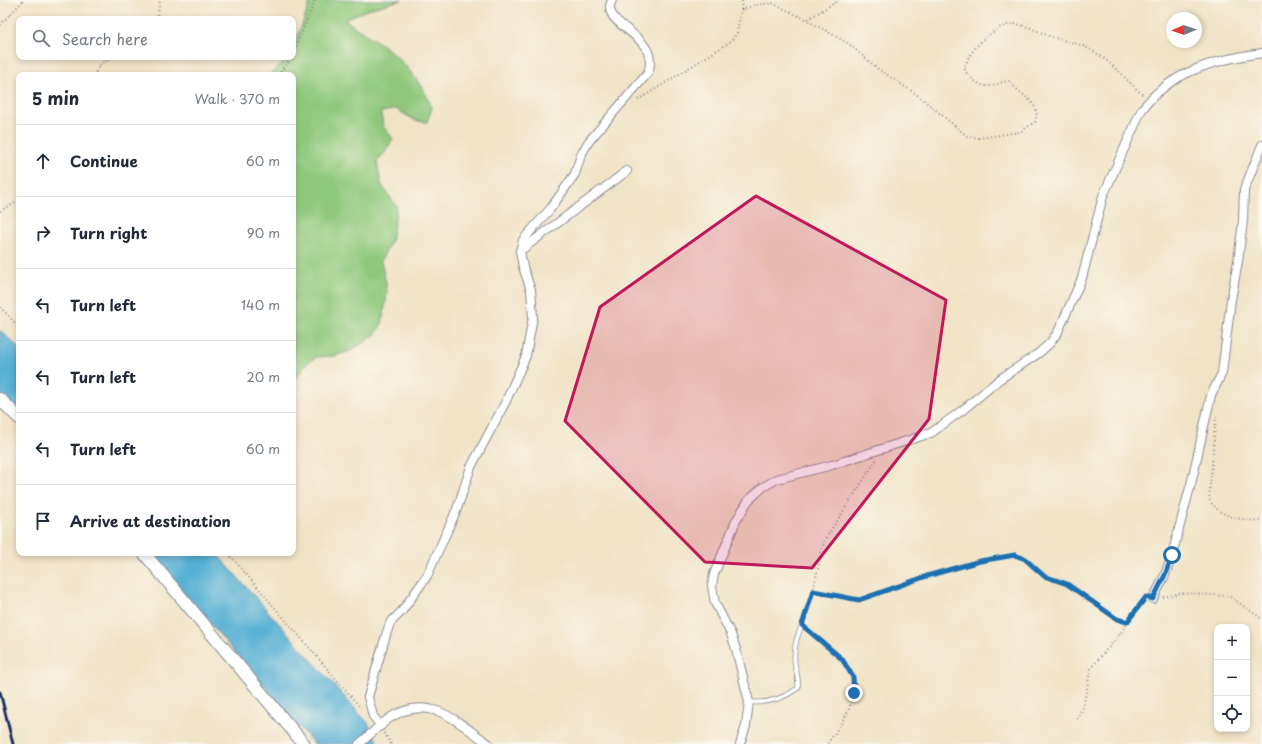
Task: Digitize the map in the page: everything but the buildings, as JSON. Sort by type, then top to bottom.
[{"type":"main road","points":[[0,399],[16,415]]},
{"type":"main road","points":[[147,556],[304,744]]},
{"type":"street","points":[[378,726],[372,716],[368,697],[375,668],[390,623],[416,593],[427,576],[457,509],[471,467],[506,401],[526,356],[533,317],[530,290],[520,251],[523,240],[551,208],[575,174],[581,155],[589,141],[648,73],[651,63],[650,55],[642,42],[614,19],[611,13],[610,4],[612,0]]},
{"type":"street","points":[[740,744],[746,726],[748,702],[731,634],[712,593],[714,574],[736,521],[748,501],[763,487],[777,479],[832,465],[931,433],[1000,379],[1039,354],[1058,332],[1082,278],[1103,196],[1141,111],[1149,100],[1187,72],[1205,66],[1262,53]]},
{"type":"street","points":[[1153,599],[1165,575],[1172,555],[1192,480],[1211,395],[1222,373],[1241,234],[1244,190],[1262,145]]},
{"type":"street","points":[[520,251],[626,171]]},
{"type":"street","points":[[360,744],[378,726],[393,716],[416,708],[428,708],[440,711],[489,744]]},
{"type":"lane","points":[[748,702],[762,703],[774,701],[789,695],[798,688],[799,680],[795,666],[794,649],[802,625]]},
{"type":"path","points":[[0,25],[24,0]]},
{"type":"path","points":[[157,16],[160,0]]},
{"type":"path","points":[[296,47],[315,0]]},
{"type":"path","points":[[634,103],[730,42],[737,33],[742,0]]},
{"type":"path","points":[[807,20],[839,0]]},
{"type":"path","points":[[741,10],[755,4],[772,3],[807,20],[849,44],[878,70],[919,96],[967,136],[979,138],[1020,132],[1035,122],[1037,112],[1033,104],[1026,96],[1015,90],[1010,81],[1005,81],[992,86],[984,86],[971,78],[966,71],[967,60],[980,42],[992,33],[1012,23],[1028,26],[1051,37],[1088,48],[1107,62],[1149,100]]},
{"type":"path","points":[[96,72],[101,63],[109,60]]},
{"type":"path","points":[[280,72],[290,60]]},
{"type":"path","points":[[0,211],[16,203]]},
{"type":"path","points":[[0,308],[16,324]]},
{"type":"path","points":[[1216,414],[1209,499],[1213,508],[1223,513],[1243,520],[1262,521]]},
{"type":"path","points":[[827,744],[844,721],[854,693],[853,677],[842,659],[802,625],[813,591],[824,541],[884,448]]},
{"type":"path","points":[[813,591],[859,600],[927,576],[980,561],[1015,555],[1025,559],[1044,576],[1067,584],[1117,619],[1127,622]]},
{"type":"path","points":[[231,556],[370,719],[378,726],[391,744]]},
{"type":"path","points":[[1077,719],[1083,707],[1091,668],[1146,597],[1153,599],[1182,593],[1229,596],[1262,619]]},
{"type":"highlighted area","points":[[756,196],[946,300],[929,419],[812,568],[705,562],[565,421],[600,307]]},
{"type":"green space","points":[[311,0],[402,0],[372,8],[345,19],[384,46],[401,61],[416,79],[428,98],[432,108],[427,122],[416,121],[396,109],[381,112],[383,126],[393,139],[384,154],[377,161],[381,184],[397,207],[391,241],[381,261],[387,294],[382,324],[375,335],[351,351],[334,356],[317,357],[308,362],[296,378],[296,72],[272,72],[286,60],[296,60],[296,41]]},
{"type":"water","points":[[0,330],[16,345],[16,411],[0,394]]},
{"type":"water","points":[[152,556],[219,556],[368,723],[379,744],[314,744]]},
{"type":"railway","points":[[0,692],[13,744]]},
{"type":"route","points":[[854,693],[853,677],[842,659],[802,625],[813,591],[842,598],[859,600],[927,576],[980,561],[1015,555],[1025,559],[1044,576],[1067,584],[1117,619],[1127,622],[1146,597],[1153,599],[1165,575],[1172,555]]}]
